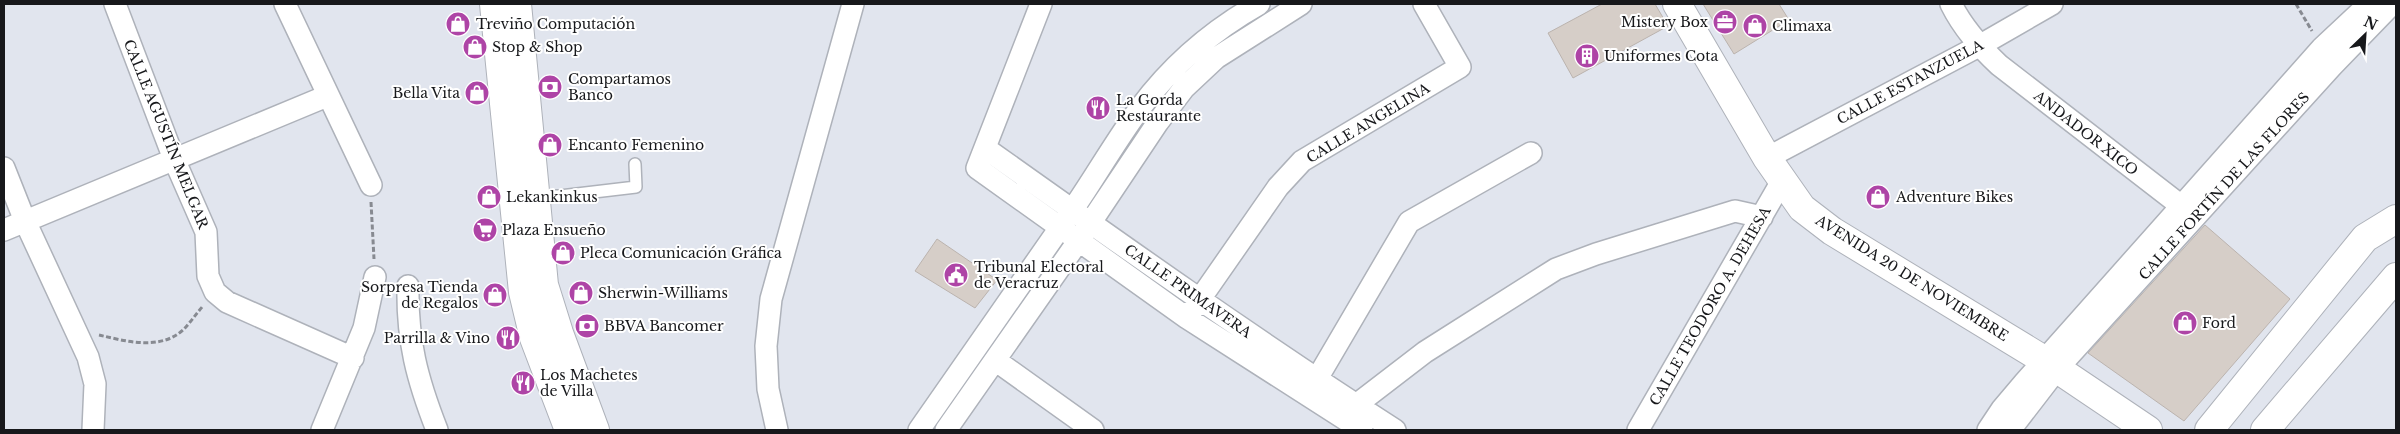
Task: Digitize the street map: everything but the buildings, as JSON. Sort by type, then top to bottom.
[{"type":"main road","points":[[494,4],[523,292],[534,338],[569,430]]},
{"type":"main road","points":[[517,4],[544,285],[559,333],[595,430]]},
{"type":"main road","name":"AVENIDA 20 DE NOVIEMBRE","points":[[1677,4],[1767,158],[1802,208],[1832,231],[2051,365],[2148,430]]},
{"type":"main road","points":[[2209,430],[2365,238],[2396,220]]},
{"type":"main road","points":[[2227,430],[2262,384],[2381,249],[2396,220]]},
{"type":"main road","points":[[2265,430],[2396,277]]},
{"type":"main road","points":[[2288,430],[2396,303]]},
{"type":"street","name":"CALLE AGUSTÍN MELGAR","points":[[115,4],[174,159],[206,232],[208,276],[215,292]]},
{"type":"street","points":[[285,4],[370,184]]},
{"type":"street","points":[[777,430],[768,389],[766,346],[772,299],[853,4]]},
{"type":"street","points":[[984,148],[1041,4]]},
{"type":"street","points":[[919,430],[1066,219],[1140,108],[1169,73],[1206,39],[1237,16],[1259,4]]},
{"type":"street","points":[[946,430],[1079,240],[1158,122],[1184,88],[1216,58],[1301,4]]},
{"type":"street","name":"CALLE ANGELINA","points":[[1187,318],[1278,187],[1302,161],[1460,67],[1424,4]]},
{"type":"street","name":"ANDADOR XICO","points":[[1951,4],[1961,24],[1979,46],[1999,65],[2189,212]]},
{"type":"street","name":"CALLE ESTANZUELA","points":[[1767,158],[1979,46],[2052,4]]},
{"type":"street","name":"CALLE FORTÍN DE LAS FLORES","points":[[2189,212],[2322,48],[2369,4]]},
{"type":"street","name":"CALLE FORTÍN DE LAS FLORES","points":[[1988,430],[2010,419],[2051,365],[2189,212],[2392,4]]},
{"type":"street","points":[[4,230],[327,96]]},
{"type":"street","name":"CALLE PRIMAVERA","points":[[1362,430],[1312,386],[1091,222],[1066,219],[977,168],[984,148],[1066,219],[1079,240],[1187,318],[1312,386],[1356,406],[1395,430]]},
{"type":"street","points":[[1312,386],[1410,222],[1531,153]]},
{"type":"street","points":[[4,168],[25,221],[88,357],[95,384],[93,430]]},
{"type":"street","name":"CALLE TEODORO A. DEHESA","points":[[1638,430],[1782,181]]},
{"type":"street","points":[[1356,406],[1425,352],[1556,269],[1596,254],[1735,211],[1762,217]]},
{"type":"street","points":[[322,430],[364,328],[375,277]]},
{"type":"street","points":[[408,286],[407,323],[414,362],[437,430]]},
{"type":"street","points":[[215,292],[227,302],[353,358]]},
{"type":"street","points":[[995,360],[1093,430]]},
{"type":"lane","points":[[535,196],[560,196],[636,187],[635,164]]},
{"type":"path","points":[[2296,4],[2322,48]]},
{"type":"path","points":[[370,184],[375,277]]},
{"type":"path","points":[[76,330],[135,343],[160,342],[182,332],[215,292]]},
{"type":"place","name":"Mistery Box","points":[[1725,22]]},
{"type":"place","name":"Treviño Computación","points":[[458,24]]},
{"type":"place","name":"Climaxa","points":[[1755,26]]},
{"type":"place","name":"Stop & Shop","points":[[475,47]]},
{"type":"place","name":"Uniformes Cota","points":[[1587,56]]},
{"type":"place","name":"Compartamos Banco","points":[[550,87]]},
{"type":"place","name":"Bella Vita","points":[[477,93]]},
{"type":"place","name":"La Gorda Restaurante","points":[[1098,108]]},
{"type":"place","name":"Encanto Femenino","points":[[550,145]]},
{"type":"place","name":"Lekankinkus","points":[[489,197]]},
{"type":"place","name":"Adventure Bikes","points":[[1878,197]]},
{"type":"place","name":"Plaza Ensueño","points":[[485,230]]},
{"type":"place","name":"Pleca Comunicación Gráfica","points":[[563,253]]},
{"type":"place","name":"Tribunal Electoral de Veracruz","points":[[956,275]]},
{"type":"place","name":"Sherwin-Williams","points":[[581,293]]},
{"type":"place","name":"Sorpresa Tienda de Regalos","points":[[495,295]]},
{"type":"place","name":"Ford","points":[[2185,323]]},
{"type":"place","name":"BBVA Bancomer","points":[[587,326]]},
{"type":"place","name":"Parrilla & Vino","points":[[508,338]]},
{"type":"place","name":"Los Machetes de Villa","points":[[523,383]]}]
